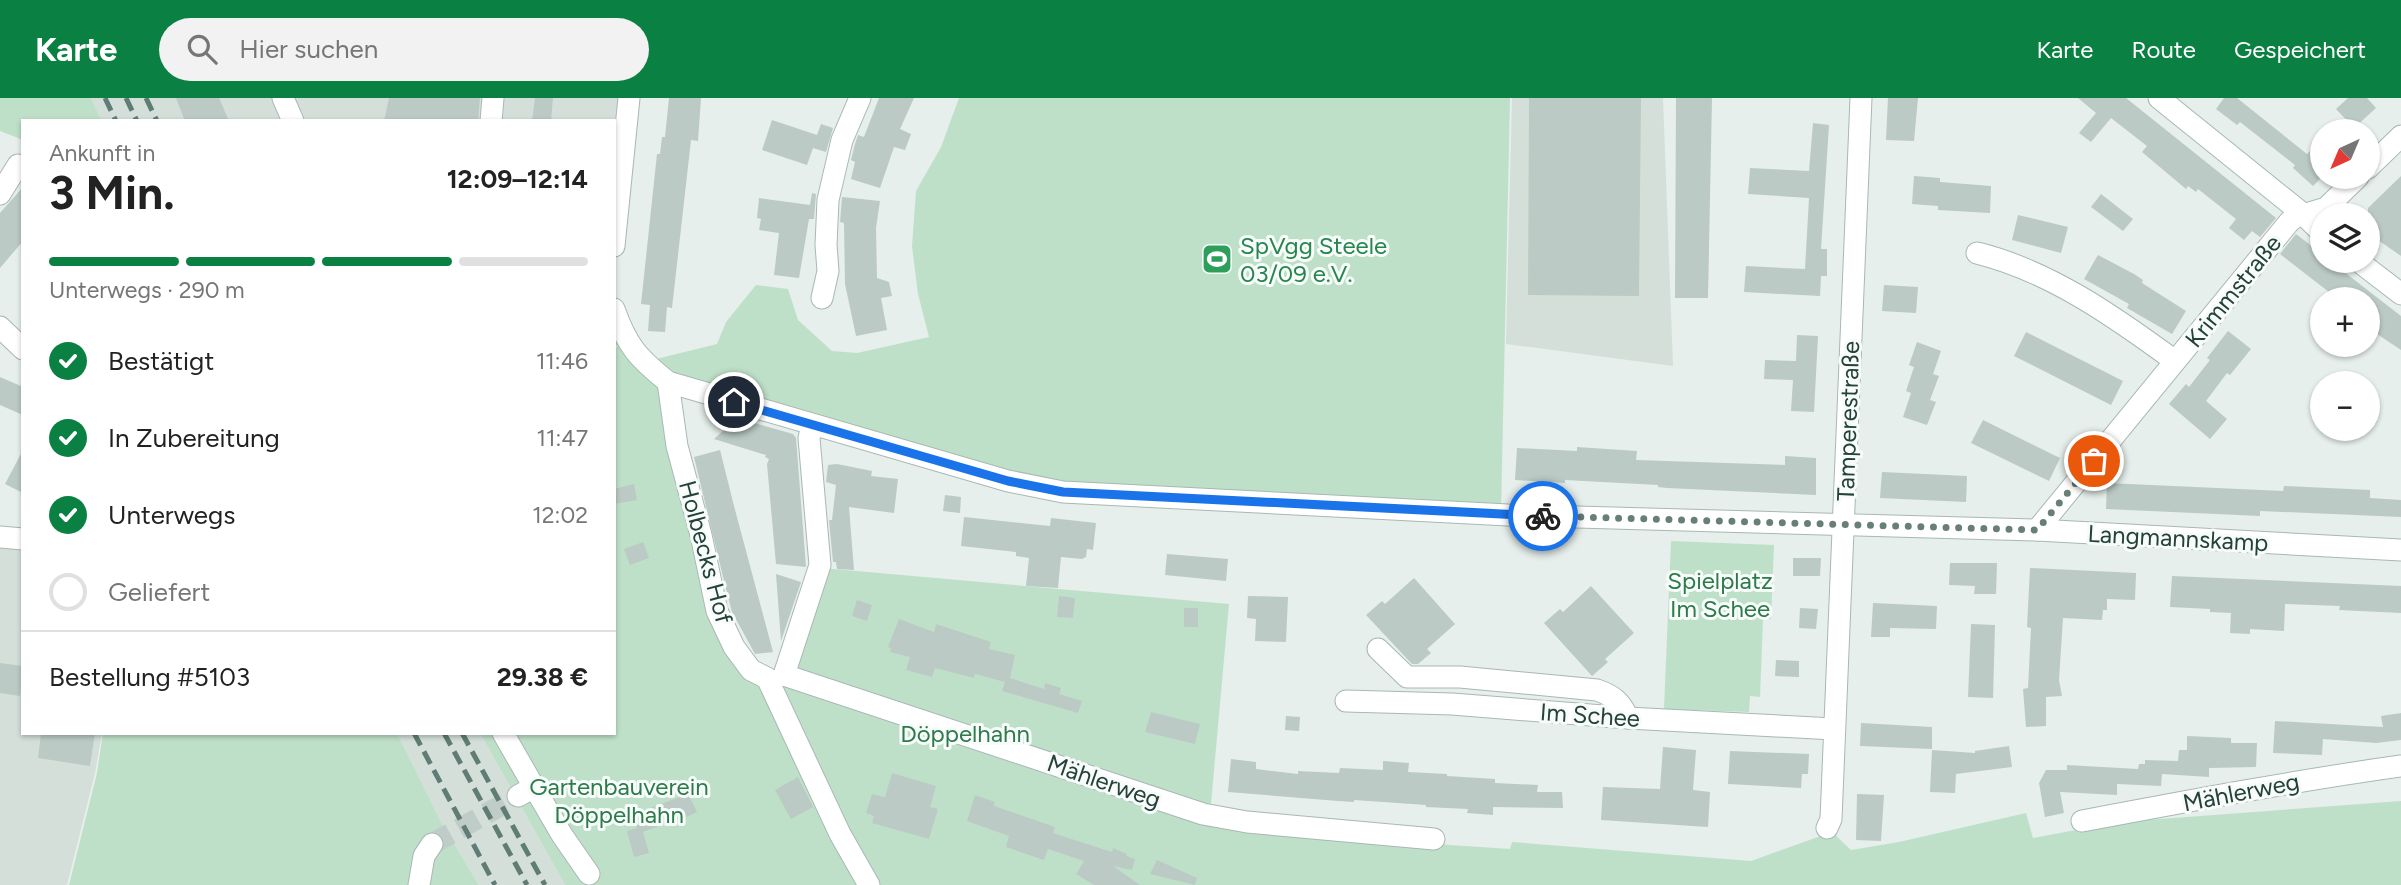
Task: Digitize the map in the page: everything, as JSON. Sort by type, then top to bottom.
[{"type":"street","points":[[283,98],[292,119]]},
{"type":"street","points":[[491,119],[493,98]]},
{"type":"street","points":[[616,226],[629,98]]},
{"type":"street","points":[[821,298],[828,271],[828,200],[842,140],[860,98]]},
{"type":"street","name":"Tamperestraße","points":[[1827,828],[1831,819],[1861,98]]},
{"type":"street","points":[[2159,98],[2310,221]]},
{"type":"street","points":[[2380,156],[2401,136]]},
{"type":"street","points":[[0,194],[18,165]]},
{"type":"street","name":"Krimmstraße","points":[[2037,530],[2290,221],[2303,214],[2326,208],[2346,189]]},
{"type":"street","name":"Krimmstraße","points":[[1977,253],[2002,259],[2044,278],[2118,319],[2175,361]]},
{"type":"street","points":[[2374,273],[2401,294]]},
{"type":"street","points":[[616,320],[624,338],[644,362],[668,382]]},
{"type":"street","points":[[0,327],[21,346]]},
{"type":"street","name":"Langmannskamp","points":[[668,382],[1008,481],[1063,492],[1508,515],[2037,530],[2401,550]]},
{"type":"street","name":"Holbecks Hof","points":[[668,382],[677,446],[701,535],[717,611],[734,646],[751,670],[776,677],[840,834],[869,885]]},
{"type":"street","points":[[776,677],[820,565],[809,438],[812,425]]},
{"type":"street","points":[[0,537],[21,539]]},
{"type":"street","points":[[1378,649],[1407,677],[1460,677],[1597,691],[1611,695],[1622,704],[1628,718]]},
{"type":"street","name":"Mählerweg","points":[[776,677],[1203,814],[1247,822],[1434,839]]},
{"type":"street","name":"Im Schee","points":[[1346,701],[1452,704],[1628,718],[1834,729]]},
{"type":"street","points":[[504,735],[526,791],[589,874]]},
{"type":"street","name":"Mählerweg","points":[[2082,821],[2171,806],[2248,789],[2401,766]]},
{"type":"street","points":[[419,885],[424,856],[432,845]]},
{"type":"shaded area","points":[[91,98],[629,98],[616,212],[616,119],[101,119]]},
{"type":"shaded area","points":[[1512,98],[1663,98],[1673,366],[1506,344]]},
{"type":"shaded area","points":[[0,542],[21,543],[21,735],[102,735],[67,885],[0,885]]},
{"type":"shaded area","points":[[398,735],[481,735],[565,885],[479,885],[441,822]]},
{"type":"green space","points":[[0,98],[91,98],[101,119],[21,119],[21,139],[0,131]]},
{"type":"green space","points":[[959,98],[1510,98],[1501,513],[1061,492],[668,381],[717,611],[750,670],[784,675],[822,568],[1229,604],[1210,815],[1436,844],[1510,849],[1512,842],[1751,861],[1832,832],[1851,850],[1899,842],[2026,813],[2033,838],[2119,822],[2401,801],[2401,885],[589,885],[505,735],[616,735],[616,348],[621,342],[616,346],[616,327],[644,362],[717,344],[726,322],[756,285],[788,289],[798,320],[832,351],[857,353],[929,337],[918,294],[912,246],[916,191],[941,147]]},
{"type":"green space","name":"Spielplatz Im Schee","points":[[1671,541],[1774,545],[1771,619],[1763,619],[1760,697],[1750,696],[1749,712],[1664,709]]},
{"type":"green space","points":[[103,735],[398,735],[441,822],[479,885],[69,885],[97,773]]},
{"type":"green space","points":[[481,735],[504,735],[587,885],[565,885]]},
{"type":"building","points":[[176,98],[219,98],[228,119],[184,119]]},
{"type":"building","points":[[389,98],[480,98],[478,119],[384,119]]},
{"type":"building","points":[[535,98],[553,98],[551,119],[532,119]]},
{"type":"building","points":[[669,98],[701,98],[698,141],[691,140],[672,308],[667,307],[665,332],[648,331],[650,305],[641,304],[657,154],[660,154],[662,137],[665,137]]},
{"type":"building","points":[[879,98],[914,98],[900,129],[911,134],[905,150],[894,147],[880,188],[851,179],[855,162],[851,160],[858,135],[864,137]]},
{"type":"building","points":[[1529,98],[1641,98],[1639,296],[1528,295]]},
{"type":"building","points":[[1676,98],[1712,98],[1708,298],[1675,298]]},
{"type":"building","points":[[1888,98],[1918,98],[1914,141],[1886,140]]},
{"type":"building","points":[[2078,98],[2126,98],[2276,218],[2260,237],[2252,231],[2244,240],[2229,228],[2236,219],[2198,189],[2196,192],[2188,186],[2186,189],[2142,152],[2147,146],[2111,118],[2091,142],[2079,133],[2096,113]]},
{"type":"building","points":[[2224,98],[2237,98],[2307,154],[2310,151],[2310,183],[2293,168],[2295,165],[2240,122],[2237,125],[2216,109]]},
{"type":"building","points":[[2348,98],[2367,98],[2376,108],[2364,119],[2345,119],[2336,109]]},
{"type":"building","points":[[772,120],[817,135],[821,124],[833,128],[826,152],[813,148],[807,165],[762,150]]},
{"type":"building","points":[[1813,123],[1829,125],[1821,249],[1827,249],[1827,276],[1821,276],[1820,296],[1744,292],[1746,266],[1805,269],[1809,198],[1748,194],[1750,168],[1809,171]]},
{"type":"building","points":[[1914,176],[1940,178],[1940,182],[1991,186],[1990,213],[1938,210],[1938,206],[1912,204]]},
{"type":"building","points":[[2401,176],[2401,256],[2380,241],[2380,203],[2373,203]]},
{"type":"building","points":[[21,189],[21,243],[0,268],[0,213]]},
{"type":"building","points":[[812,193],[816,194],[814,219],[809,219],[799,278],[774,275],[779,233],[759,230],[759,198],[810,205]]},
{"type":"building","points":[[2101,194],[2133,219],[2123,231],[2091,207]]},
{"type":"building","points":[[842,197],[880,201],[876,228],[877,278],[889,282],[892,296],[881,298],[887,330],[856,336],[845,284],[844,223],[840,222]]},
{"type":"building","points":[[2018,215],[2068,227],[2061,253],[2012,240]]},
{"type":"building","points":[[2296,234],[2310,245],[2310,273],[2345,273],[2364,287],[2323,287],[2280,254]]},
{"type":"building","points":[[2098,255],[2134,274],[2143,280],[2142,283],[2186,311],[2172,334],[2127,308],[2129,304],[2084,279]]},
{"type":"building","points":[[1884,285],[1918,287],[1916,313],[1882,311]]},
{"type":"building","points":[[2380,300],[2401,316],[2401,350],[2380,336]]},
{"type":"building","points":[[2228,331],[2251,349],[2230,375],[2227,373],[2206,401],[2227,419],[2210,439],[2169,404],[2186,384],[2189,387]]},
{"type":"building","points":[[2026,332],[2123,381],[2111,405],[2014,356]]},
{"type":"building","points":[[1797,335],[1818,336],[1814,412],[1791,411],[1793,380],[1764,379],[1765,360],[1796,361]]},
{"type":"building","points":[[1917,342],[1941,351],[1933,374],[1939,376],[1930,400],[1936,402],[1927,425],[1903,417],[1911,393],[1906,391],[1914,367],[1909,365]]},
{"type":"building","points":[[0,377],[21,386],[21,414],[0,405]]},
{"type":"building","points":[[737,418],[793,434],[796,438],[806,567],[776,564],[767,464],[769,459],[766,455],[714,439]]},
{"type":"building","points":[[1983,420],[2060,458],[2049,481],[1971,443]]},
{"type":"building","points":[[1577,447],[1637,451],[1636,460],[1785,465],[1785,456],[1816,458],[1816,495],[1565,480],[1565,483],[1515,480],[1517,448],[1577,451]]},
{"type":"building","points":[[720,450],[773,652],[755,654],[732,612],[694,457]]},
{"type":"building","points":[[21,454],[21,492],[5,484]]},
{"type":"building","points":[[837,464],[872,471],[871,476],[898,479],[894,513],[849,507],[854,570],[837,569],[836,562],[833,562],[829,520],[832,520],[836,485],[826,482],[828,465]]},
{"type":"building","points":[[1882,472],[1967,476],[1966,502],[1880,498]]},
{"type":"building","points":[[2107,483],[2283,491],[2284,486],[2370,490],[2370,498],[2401,500],[2401,517],[2260,511],[2260,516],[2106,509]]},
{"type":"building","points":[[634,484],[637,500],[616,504],[616,488]]},
{"type":"building","points":[[945,495],[961,497],[960,513],[943,511]]},
{"type":"building","points":[[964,517],[1050,526],[1051,518],[1096,523],[1093,550],[1087,549],[1086,557],[1082,559],[1061,557],[1058,588],[1026,586],[1029,558],[1016,556],[1016,552],[961,546]]},
{"type":"building","points":[[643,542],[649,558],[630,565],[624,549]]},
{"type":"building","points":[[1167,554],[1228,559],[1226,581],[1165,575]]},
{"type":"building","points":[[1793,558],[1821,558],[1820,576],[1793,576]]},
{"type":"building","points":[[1950,563],[1997,563],[1996,594],[1974,594],[1975,586],[1949,585]]},
{"type":"building","points":[[2030,568],[2136,573],[2135,600],[2107,599],[2107,610],[2103,610],[2102,620],[2063,618],[2059,680],[2062,696],[2046,697],[2046,726],[2026,727],[2023,689],[2028,688]]},
{"type":"building","points":[[776,574],[801,582],[781,641]]},
{"type":"building","points":[[2172,576],[2401,586],[2401,613],[2339,610],[2340,606],[2285,604],[2284,631],[2250,629],[2250,634],[2230,633],[2231,613],[2170,607]]},
{"type":"building","points":[[1414,578],[1455,624],[1427,649],[1431,653],[1418,664],[1412,664],[1366,615],[1382,601],[1385,604]]},
{"type":"building","points":[[1591,586],[1634,633],[1605,659],[1608,662],[1592,676],[1544,623],[1560,609],[1563,612]]},
{"type":"building","points":[[1059,596],[1075,598],[1073,618],[1057,617]]},
{"type":"building","points":[[1248,596],[1288,597],[1286,642],[1255,641],[1256,619],[1247,618]]},
{"type":"building","points":[[857,600],[872,605],[867,621],[852,616]]},
{"type":"building","points":[[1873,603],[1937,606],[1936,629],[1890,628],[1890,637],[1871,637]]},
{"type":"building","points":[[1184,608],[1198,608],[1198,627],[1184,627]]},
{"type":"building","points":[[1800,608],[1818,609],[1816,629],[1799,628]]},
{"type":"building","points":[[899,619],[934,632],[936,624],[991,642],[989,649],[1015,655],[1010,678],[1044,689],[1045,683],[1061,688],[1059,694],[1082,701],[1078,713],[1002,691],[1005,682],[975,674],[974,678],[935,668],[932,677],[906,670],[910,657],[890,652],[891,648],[888,647]]},
{"type":"building","points":[[1971,624],[1995,625],[1993,698],[1968,697]]},
{"type":"building","points":[[1776,660],[1799,661],[1799,677],[1775,676]]},
{"type":"building","points":[[0,663],[21,666],[20,696],[0,693]]},
{"type":"building","points":[[1151,712],[1200,724],[1195,744],[1145,732]]},
{"type":"building","points":[[2401,713],[2401,740],[2376,743],[2323,739],[2322,755],[2273,753],[2275,721],[2383,727],[2381,716]]},
{"type":"building","points":[[1286,716],[1300,717],[1299,731],[1285,730]]},
{"type":"building","points":[[1861,723],[1932,727],[1932,749],[1860,746]]},
{"type":"building","points":[[41,735],[95,735],[90,766],[38,758]]},
{"type":"building","points":[[2187,736],[2231,738],[2231,743],[2257,743],[2256,767],[2209,768],[2209,777],[2162,774],[2161,786],[2117,784],[2117,795],[2060,792],[2064,813],[2045,817],[2039,783],[2046,770],[2067,770],[2067,765],[2138,769],[2139,764],[2145,764],[2145,760],[2178,761],[2179,750],[2187,750]]},
{"type":"building","points":[[2009,746],[2012,767],[1956,774],[1955,793],[1930,792],[1932,750],[1975,753]]},
{"type":"building","points":[[1663,747],[1696,750],[1693,790],[1710,792],[1708,827],[1601,820],[1603,787],[1660,789]]},
{"type":"building","points":[[1730,751],[1809,754],[1808,774],[1802,774],[1801,788],[1728,784]]},
{"type":"building","points":[[1231,759],[1256,762],[1256,769],[1298,774],[1298,771],[1339,773],[1340,768],[1383,770],[1383,761],[1409,763],[1408,772],[1495,779],[1495,783],[1538,785],[1537,792],[1562,792],[1563,808],[1493,807],[1493,815],[1467,813],[1468,809],[1426,805],[1228,792]]},
{"type":"building","points":[[892,773],[936,786],[930,807],[938,809],[929,839],[872,823],[874,816],[866,813],[872,794],[885,797]]},
{"type":"building","points":[[798,777],[813,807],[791,819],[775,790]]},
{"type":"building","points":[[688,794],[697,812],[643,832],[649,853],[634,857],[627,831],[637,828],[631,815]]},
{"type":"building","points":[[1857,794],[1884,795],[1881,841],[1856,840]]},
{"type":"building","points":[[975,795],[995,802],[994,806],[1055,827],[1053,833],[1112,852],[1113,848],[1127,854],[1126,856],[1135,859],[1132,870],[1113,866],[1140,885],[1094,885],[1076,874],[1084,861],[1048,849],[1044,860],[1006,847],[1009,836],[967,821]]},
{"type":"building","points":[[1157,860],[1197,878],[1195,885],[1150,874]]},
{"type":"tunnel","points":[[432,844],[518,796]]},
{"type":"railway","points":[[105,98],[115,119]]},
{"type":"railway","points":[[126,98],[136,119]]},
{"type":"railway","points":[[146,98],[156,119]]},
{"type":"railway","points":[[415,735],[495,885]]},
{"type":"railway","points":[[445,735],[527,885]]},
{"type":"railway","points":[[463,735],[545,885]]},
{"type":"way so far","points":[[1543,516],[2037,530],[2094,461]]},
{"type":"place","name":"SpVgg Steele 03/09 e.V.","points":[[1217,259]]},
{"type":"route","points":[[734,402],[1008,481],[1063,492],[1543,516]]},
{"type":"park label","name":"Döppelhahn","points":[[965,733]]},
{"type":"park label","name":"Gartenbauverein Döppelhahn","points":[[619,800]]}]
